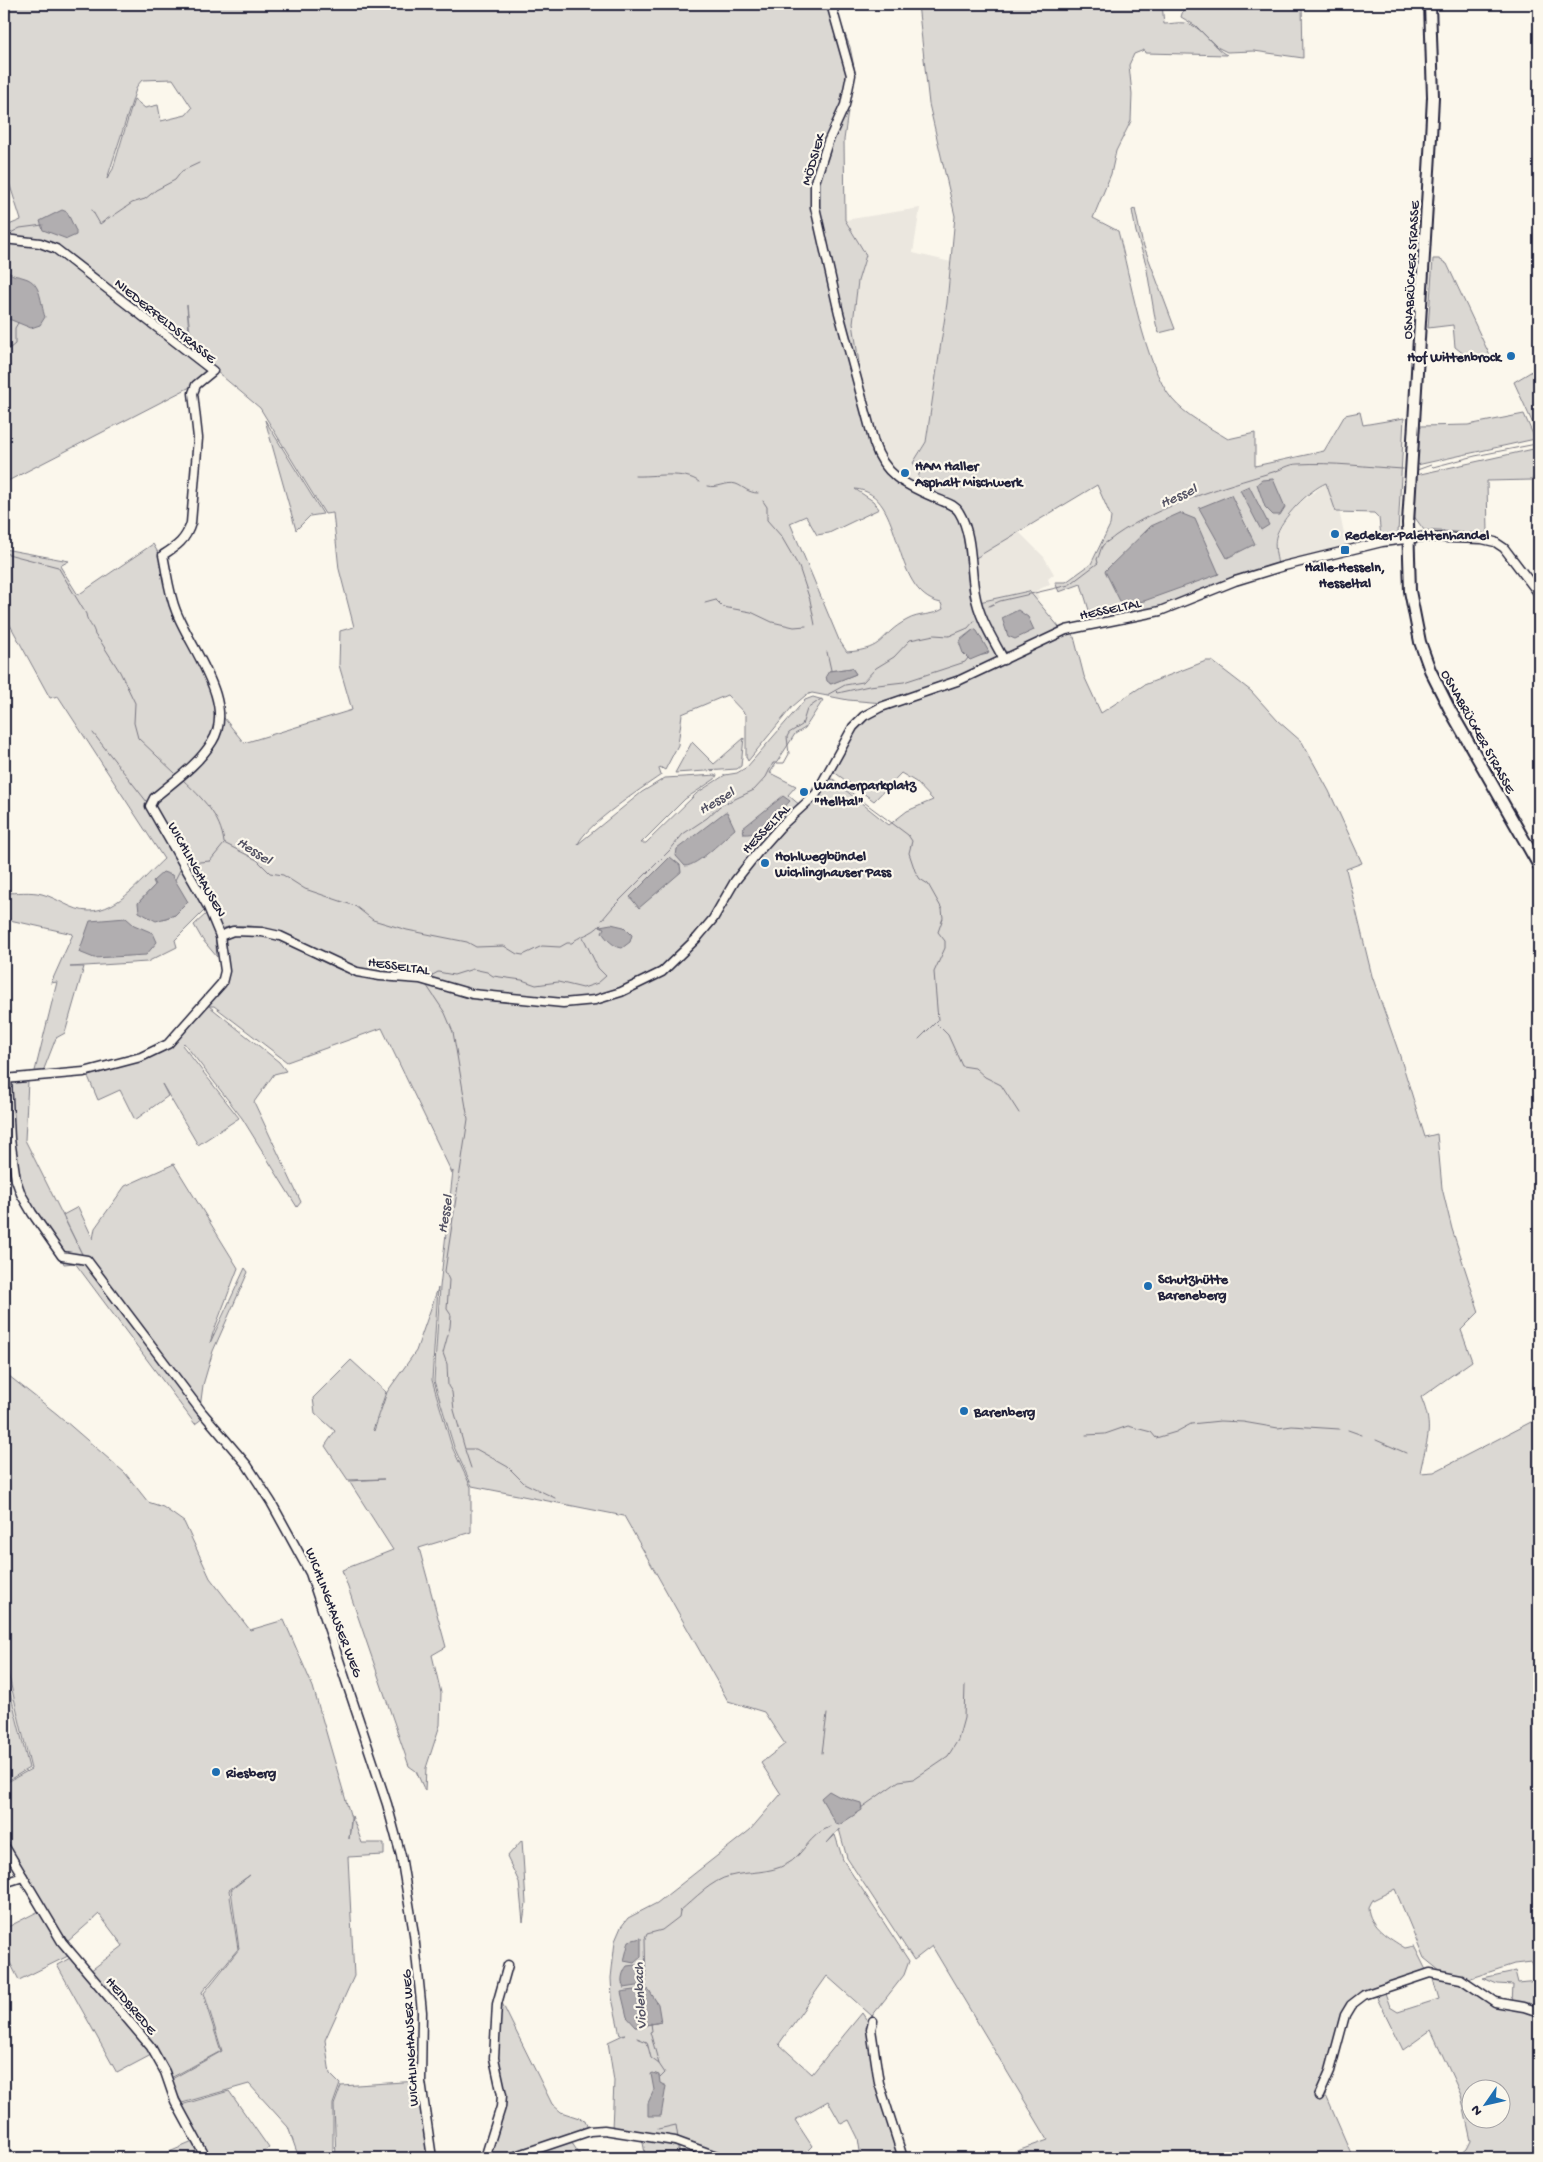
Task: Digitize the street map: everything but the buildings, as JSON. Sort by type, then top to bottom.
[{"type":"main road","name":"OSNABRÜCKER STRASSE","points":[[1430,4],[1432,130],[1408,538],[1410,591],[1420,642],[1430,670],[1450,710],[1539,866]]},
{"type":"street","name":"MÖDSIEK","points":[[830,4],[851,75],[845,105],[828,142],[814,192],[817,220],[858,383],[874,443],[884,467],[916,489],[952,505],[958,511],[965,530],[978,607],[1004,660]]},
{"type":"street","name":"NIEDERFELDSTRASSE","points":[[4,239],[40,243],[56,249],[213,371],[196,384],[193,394],[198,438],[191,523],[188,535],[180,544],[163,555]]},
{"type":"street","name":"HESSELTAL","points":[[220,936],[233,931],[262,932],[280,936],[357,972],[420,979],[472,994],[563,1003],[595,1000],[621,992],[662,972],[713,919],[735,881],[758,852],[816,794],[853,727],[864,716],[881,707],[960,680],[1066,630],[1160,610],[1235,581],[1284,566],[1345,550],[1408,538],[1482,539],[1496,542],[1504,548],[1539,594]]},
{"type":"street","name":"WICHLINGHAUSEN","points":[[5,1079],[84,1072],[141,1057],[168,1044],[222,983],[225,971],[220,936],[208,907],[150,806],[154,798],[193,765],[209,747],[214,740],[220,710],[212,683],[175,610],[163,555]]},
{"type":"street","name":"WICHLINGHAUSER WEG","points":[[5,1079],[12,1164],[20,1194],[62,1256],[87,1260],[201,1411],[247,1465],[271,1502],[310,1573],[387,1804],[401,1856],[414,1934],[421,2002],[421,2082],[432,2158]]},
{"type":"street","name":"HEIDBREDE","points":[[4,1845],[62,1942],[151,2047],[165,2072],[175,2102],[206,2158]]},
{"type":"street","points":[[4,1883],[23,1877]]},
{"type":"street","points":[[485,2158],[501,2107],[502,2095],[494,2058],[497,2004],[508,1965]]},
{"type":"street","points":[[1319,2096],[1330,2071],[1345,2015],[1351,2005],[1364,1995],[1430,1973],[1460,1979],[1495,2002],[1524,2007],[1539,2012]]},
{"type":"street","points":[[873,2021],[871,2029],[879,2083],[903,2158]]},
{"type":"street","points":[[510,2158],[590,2131],[604,2130],[674,2141],[722,2158]]},
{"type":"shaded area","points":[[4,4],[833,4],[850,47],[854,67],[844,140],[845,220],[866,255],[858,281],[853,323],[859,363],[855,364],[869,439],[874,453],[889,476],[957,514],[963,531],[970,597],[996,651],[997,660],[960,678],[883,703],[848,700],[812,693],[806,695],[792,707],[748,761],[746,757],[746,715],[727,695],[682,714],[678,745],[665,770],[660,767],[661,775],[603,817],[583,836],[578,844],[642,792],[665,778],[717,775],[715,779],[685,799],[641,843],[646,843],[697,793],[725,775],[737,773],[747,767],[805,700],[813,697],[823,700],[805,728],[795,734],[770,773],[796,786],[788,795],[801,806],[816,798],[830,778],[889,825],[907,811],[933,800],[916,782],[901,773],[874,801],[834,772],[854,730],[869,716],[962,683],[1065,634],[1073,633],[1084,676],[1101,713],[1144,685],[1206,661],[1212,661],[1251,691],[1278,721],[1302,742],[1329,791],[1362,863],[1346,869],[1372,976],[1399,1053],[1425,1137],[1437,1134],[1442,1188],[1452,1229],[1479,1312],[1461,1330],[1472,1361],[1421,1397],[1428,1418],[1428,1435],[1420,1473],[1434,1472],[1531,1422],[1539,1423],[1539,1981],[1532,1962],[1514,1964],[1468,1979],[1440,1971],[1424,1958],[1395,1889],[1371,1901],[1368,1907],[1369,1914],[1376,1926],[1405,1948],[1414,1946],[1426,1970],[1424,1973],[1356,1997],[1343,2029],[1324,2091],[1353,2158],[998,2158],[1048,2140],[932,1946],[914,1960],[847,1858],[839,1829],[827,1843],[835,1835],[843,1860],[909,1961],[904,1975],[872,2016],[827,1976],[779,2044],[812,2074],[862,2013],[868,2022],[873,2056],[900,2158],[861,2158],[858,2138],[849,2120],[841,2124],[828,2101],[795,2120],[812,2146],[800,2158],[731,2158],[686,2142],[612,2129],[614,2081],[608,2042],[625,2034],[620,2035],[612,1998],[611,1978],[615,1941],[621,1927],[628,1918],[657,1903],[750,1830],[781,1794],[761,1763],[785,1744],[764,1712],[728,1701],[624,1516],[472,1486],[454,1447],[434,1381],[440,1287],[453,1171],[452,1173],[382,1028],[287,1062],[214,1006],[209,1006],[279,1062],[286,1071],[274,1074],[254,1102],[301,1202],[297,1207],[242,1118],[184,1043],[182,1045],[239,1118],[198,1145],[162,1084],[168,1096],[135,1120],[120,1090],[98,1100],[87,1074],[170,1045],[221,990],[224,939],[242,935],[259,935],[293,947],[342,971],[359,976],[381,978],[421,976],[377,972],[352,966],[288,937],[255,926],[237,926],[220,929],[195,875],[149,800],[206,909],[175,940],[177,947],[147,962],[70,967],[84,967],[65,1033],[56,1038],[42,1074],[34,1075],[57,982],[51,983],[73,934],[5,919],[4,893],[38,893],[77,909],[100,910],[130,892],[164,859],[58,696],[50,698],[4,614],[4,549],[69,561],[60,566],[78,595],[153,544],[160,556],[170,599],[210,684],[218,711],[213,734],[224,718],[244,743],[352,710],[339,665],[340,631],[354,627],[339,569],[333,513],[325,514],[260,408],[192,351],[187,305],[190,348],[67,253],[4,236],[4,227],[21,220],[4,167]],"holes":[[[173,79],[192,108],[186,115],[161,121],[158,105],[145,108],[134,99],[113,169],[107,179],[137,86],[142,80]],[[855,489],[871,495],[883,507],[891,524],[904,563],[913,581],[924,595],[941,603],[943,609],[907,620],[876,645],[847,652],[839,640],[790,523],[806,516],[817,535],[829,533],[879,509],[873,501]],[[974,629],[988,654],[968,658],[961,639]],[[852,668],[856,674],[830,684],[829,671]],[[155,885],[175,915],[163,919],[138,903]],[[641,1989],[649,1990],[661,2022],[636,2027]]]},
{"type":"shaded area","points":[[918,4],[1162,4],[1164,24],[1182,23],[1191,25],[1202,32],[1216,47],[1227,55],[1145,53],[1144,50],[1134,54],[1129,65],[1132,94],[1131,121],[1116,151],[1111,174],[1093,218],[1118,231],[1139,319],[1153,365],[1162,384],[1172,399],[1191,416],[1228,439],[1255,433],[1255,466],[1324,451],[1345,415],[1360,412],[1363,425],[1404,418],[1398,533],[1381,537],[1379,518],[1374,513],[1336,512],[1326,483],[1296,506],[1279,530],[1275,540],[1278,564],[1232,577],[1160,607],[1092,620],[1081,584],[1059,592],[1055,582],[1066,582],[1091,564],[1110,525],[1111,517],[1097,485],[974,559],[962,511],[916,486],[920,471],[913,463],[926,442],[947,303],[955,216],[929,104]]},
{"type":"shaded area","points":[[1185,4],[1302,4],[1303,58],[1254,51],[1227,52],[1217,47],[1196,26],[1181,17]]},
{"type":"shaded area","points":[[920,208],[913,253],[951,262],[947,303],[926,442],[913,463],[920,471],[916,486],[896,476],[886,463],[879,448],[855,364],[859,362],[853,323],[858,281],[866,255],[845,220]]},
{"type":"shaded area","points":[[1135,209],[1142,241],[1175,329],[1159,333],[1156,324],[1146,264],[1136,232],[1132,210]]},
{"type":"shaded area","points":[[4,242],[39,245],[52,249],[206,367],[206,375],[194,385],[4,483]]},
{"type":"shaded area","points":[[1433,259],[1439,259],[1447,264],[1491,358],[1481,361],[1477,356],[1465,355],[1455,347],[1453,325],[1428,328]]},
{"type":"shaded area","points":[[1539,367],[1539,437],[1514,382]]},
{"type":"shaded area","points":[[1524,414],[1535,439],[1417,465],[1420,426],[1468,425]]},
{"type":"shaded area","points":[[265,420],[323,514],[310,516],[296,530]]},
{"type":"shaded area","points":[[1538,448],[1539,463],[1532,480],[1487,481],[1488,534],[1424,530],[1413,515],[1416,475]]},
{"type":"shaded area","points":[[1326,483],[1336,511],[1339,511],[1347,546],[1278,564],[1275,548],[1277,535],[1285,520],[1294,507]]},
{"type":"shaded area","points":[[1018,531],[1044,557],[1054,574],[1048,579],[1050,584],[1036,591],[1039,598],[1035,599],[1029,591],[979,602],[974,559]]},
{"type":"shaded area","points":[[1029,591],[1059,627],[1055,632],[1011,653],[1002,650],[979,602]]},
{"type":"shaded area","points":[[744,738],[741,766],[737,769],[675,773],[692,742],[714,764]]},
{"type":"shaded area","points":[[206,914],[215,934],[217,957],[202,939],[194,925]]},
{"type":"shaded area","points":[[9,1081],[28,1081],[25,1140],[86,1262],[203,1418],[195,1424],[75,1263],[64,1264],[56,1245],[22,1193],[11,1139]]},
{"type":"shaded area","points":[[174,1164],[238,1268],[210,1343],[245,1268],[248,1272],[213,1351],[203,1385],[200,1408],[84,1258],[63,1215],[78,1207],[93,1239],[95,1228],[125,1186]]},
{"type":"shaded area","points":[[438,1288],[432,1380],[452,1447],[471,1487],[471,1532],[419,1548],[446,1647],[432,1655],[441,1693],[440,1725],[426,1768],[425,1791],[416,1771],[409,1766],[342,1570],[393,1550],[349,1481],[384,1479],[348,1480],[325,1446],[335,1431],[315,1413],[313,1398],[351,1360],[386,1392],[374,1431],[387,1392],[416,1351]]},
{"type":"shaded area","points":[[4,1372],[57,1414],[125,1473],[148,1502],[163,1507],[184,1522],[210,1578],[250,1630],[284,1620],[313,1687],[351,1818],[349,1839],[352,1816],[362,1843],[384,1843],[384,1855],[348,1857],[354,1976],[325,2040],[330,2074],[340,2084],[333,2104],[333,2158],[299,2158],[288,2127],[249,2084],[182,2103],[170,2080],[222,2051],[204,1993],[239,1949],[231,1890],[250,1875],[229,1890],[238,1949],[202,1992],[221,2051],[169,2079],[154,2048],[90,1971],[123,1946],[99,1914],[66,1943],[4,1837],[4,1784],[31,1769],[8,1673],[4,1664]]},
{"type":"shaded area","points":[[4,1668],[29,1768],[4,1783]]},
{"type":"shaded area","points":[[522,1840],[526,1903],[523,1922],[519,1882],[507,1857]]},
{"type":"shaded area","points":[[41,1910],[70,1955],[19,1980],[4,1951],[4,1929]]},
{"type":"shaded area","points":[[72,1957],[153,2054],[117,2073],[57,1965]]},
{"type":"shaded area","points":[[1515,1971],[1518,1983],[1539,1981],[1539,2009],[1512,2004],[1513,1985],[1497,1984],[1483,1978]]},
{"type":"shaded area","points":[[1432,1976],[1449,1977],[1474,1990],[1491,2003],[1525,2009],[1539,2014],[1539,2158],[1456,2158],[1467,2149],[1471,2141],[1469,2130],[1510,2130],[1510,2080],[1460,2080],[1460,2093],[1431,2030],[1403,2050],[1375,1993],[1384,1990],[1390,2007],[1398,2012],[1439,1999]]},
{"type":"shaded area","points":[[500,1999],[552,2104],[561,2112],[585,2120],[588,2129],[505,2158],[487,2158],[503,2107],[496,2056]]},
{"type":"shaded area","points":[[419,2081],[429,2158],[336,2158],[334,2105],[341,2086]]},
{"type":"shaded area","points":[[229,2091],[269,2148],[255,2158],[208,2158],[181,2105]]},
{"type":"shaded area","points":[[642,2138],[678,2147],[678,2158],[646,2158]]},
{"type":"shaded area","points":[[570,2140],[582,2158],[541,2158],[541,2148]]},
{"type":"shaded area","points":[[195,2141],[204,2158],[169,2158],[167,2153]]},
{"type":"shaded area","points":[[615,2156],[616,2158],[582,2158]]},
{"type":"water","points":[[62,210],[67,212],[76,231],[76,235],[67,239],[43,230],[40,221]]},
{"type":"water","points":[[4,269],[35,284],[40,294],[45,317],[40,325],[31,328],[4,317]]},
{"type":"water","points":[[1273,479],[1285,507],[1280,515],[1273,515],[1265,507],[1257,484],[1262,480]]},
{"type":"water","points":[[1249,486],[1269,525],[1261,530],[1240,490]]},
{"type":"water","points":[[1231,495],[1255,544],[1227,558],[1199,508]]},
{"type":"water","points":[[1180,513],[1195,519],[1219,574],[1144,601],[1122,605],[1105,571],[1151,526]]},
{"type":"water","points":[[1018,610],[1028,617],[1034,630],[1015,639],[1008,636],[1002,618]]},
{"type":"water","points":[[974,629],[989,652],[970,660],[963,653],[959,642]]},
{"type":"water","points":[[852,668],[856,674],[831,684],[827,681],[826,676],[829,671]]},
{"type":"water","points":[[783,796],[790,801],[764,828],[751,834],[744,834],[743,828]]},
{"type":"water","points":[[727,812],[735,829],[704,857],[685,866],[676,856],[677,849]]},
{"type":"water","points":[[670,857],[680,865],[681,872],[639,908],[630,897]]},
{"type":"water","points":[[163,872],[172,875],[188,902],[175,915],[156,921],[139,912],[138,903],[155,885],[153,881]]},
{"type":"water","points":[[126,918],[134,925],[153,933],[157,942],[146,955],[94,958],[79,952],[90,921]]},
{"type":"water","points":[[611,924],[624,927],[632,935],[630,942],[622,948],[610,942],[602,932],[604,928],[600,926]]},
{"type":"water","points":[[829,1791],[838,1796],[861,1803],[862,1810],[839,1825],[836,1824],[821,1798]]},
{"type":"water","points":[[641,1938],[641,1957],[634,1963],[624,1961],[629,1941]]},
{"type":"water","points":[[635,1965],[641,1968],[644,1985],[624,1988],[622,1977],[624,1971],[627,1966]]},
{"type":"water","points":[[641,1989],[649,1990],[658,2004],[661,2022],[636,2027],[627,2017],[621,1992]]},
{"type":"water","points":[[651,2074],[659,2075],[660,2083],[666,2086],[661,2116],[648,2116],[648,2103],[654,2090]]},
{"type":"waterway","points":[[113,216],[132,203],[145,199],[156,190],[175,180],[182,171],[199,163]]},
{"type":"waterway","points":[[92,210],[100,224],[110,217]]},
{"type":"waterway","points":[[4,234],[9,234],[20,228],[43,225]]},
{"type":"waterway","points":[[4,353],[15,344],[15,328],[18,323]]},
{"type":"waterway","name":"Hessel","points":[[1417,470],[1431,465],[1433,467],[1475,456],[1536,444]]},
{"type":"waterway","name":"Hessel","points":[[989,606],[1000,601],[1069,585],[1098,563],[1097,559],[1103,545],[1115,536],[1171,506],[1212,491],[1295,464],[1337,464],[1403,469]]},
{"type":"waterway","points":[[635,476],[677,475],[693,478],[699,482]]},
{"type":"waterway","points":[[707,486],[714,487],[733,483],[751,492],[758,493]]},
{"type":"waterway","points":[[763,501],[767,507],[767,520],[781,536],[799,567],[810,600],[815,625]]},
{"type":"waterway","name":"Hessel","points":[[4,553],[58,567],[86,614],[95,635],[120,672],[135,703],[134,723],[138,738],[176,774]]},
{"type":"waterway","points":[[1403,553],[1405,586]]},
{"type":"waterway","points":[[705,603],[716,600],[723,607],[751,612],[772,622],[794,627],[806,626]]},
{"type":"waterway","name":"Hessel","points":[[827,695],[845,685],[863,682],[876,668],[894,657],[910,640],[934,635],[949,636],[968,628],[974,621]]},
{"type":"waterway","points":[[827,652],[831,670]]},
{"type":"waterway","points":[[836,691],[838,693],[869,686],[904,682],[965,662],[968,658]]},
{"type":"waterway","name":"Hessel","points":[[602,920],[670,850],[683,834],[707,818],[720,806],[754,790],[766,777],[773,763],[784,763],[789,754],[787,737],[789,733],[802,725],[807,709],[821,699]]},
{"type":"waterway","name":"Hessel","points":[[93,733],[147,802]]},
{"type":"waterway","points":[[833,779],[908,835],[912,841],[909,853],[915,871],[920,879],[928,884],[942,909],[943,918],[938,932],[945,941],[945,948],[934,972],[938,1020],[919,1039]]},
{"type":"waterway","name":"Hessel","points":[[183,780],[210,808],[219,824],[224,843],[257,860],[270,873],[283,875],[305,889],[355,906],[373,920],[407,930],[467,942],[476,947],[504,946],[517,954],[523,955],[542,946],[560,947],[567,943],[572,943],[594,931],[601,924]]},
{"type":"waterway","name":"Hessel","points":[[169,831],[189,863],[210,861],[224,844]]},
{"type":"waterway","name":"Hessel","points":[[175,880],[180,870]]},
{"type":"waterway","name":"Hessel","points":[[431,976],[438,972],[454,975],[473,969],[487,972],[493,976],[522,980],[536,985],[558,982],[583,988],[598,983],[606,976],[598,968],[583,937]]},
{"type":"waterway","name":"Hessel","points":[[427,986],[445,1013],[453,1032],[468,1119],[445,1271],[449,1280],[447,1309],[451,1315],[443,1353],[447,1364],[448,1386],[452,1392],[454,1410],[465,1449],[476,1449],[508,1467],[524,1483],[555,1498]]},
{"type":"waterway","points":[[937,1024],[948,1035],[962,1066],[975,1068],[985,1077],[1001,1085],[1019,1113]]},
{"type":"waterway","points":[[1086,1435],[1105,1434],[1128,1426],[1151,1432],[1156,1438],[1176,1432],[1191,1424],[1220,1421],[1243,1422],[1278,1428],[1292,1426],[1339,1429]]},
{"type":"waterway","points":[[1348,1430],[1362,1435]]},
{"type":"waterway","points":[[1376,1440],[1406,1453]]},
{"type":"waterway","name":"Hessel","points":[[465,1450],[471,1468]]},
{"type":"waterway","name":"Violenbach","points":[[861,1808],[899,1781],[914,1779],[948,1756],[958,1740],[964,1718],[965,1685]]},
{"type":"waterway","points":[[822,1753],[827,1714]]},
{"type":"waterway","name":"Violenbach","points":[[646,1990],[645,1939],[647,1934],[662,1930],[679,1917],[680,1911],[691,1901],[717,1881],[737,1874],[766,1871],[787,1864],[811,1840],[830,1827]]},
{"type":"waterway","points":[[1485,2000],[1492,2004]]},
{"type":"waterway","points":[[1502,2007],[1506,2008]]},
{"type":"waterway","name":"Violenbach","points":[[651,2023],[652,2031],[650,2032],[659,2064],[665,2073],[660,2078]]},
{"type":"waterway","name":"Violenbach","points":[[637,2038],[647,2042],[651,2058],[659,2064]]},
{"type":"waterway","name":"Violenbach","points":[[658,2129],[676,2125],[678,2138]]},
{"type":"waterway","name":"Violenbach","points":[[679,2147],[679,2158]]},
{"type":"place","name":"Hof Wittenbrock","points":[[1511,356]]},
{"type":"place","name":"HAM Haller Asphalt Mischwerk","points":[[905,473]]},
{"type":"place","name":"Redeker-Palettenhandel","points":[[1335,534]]},
{"type":"place","name":"Halle-Hesseln, Hesseltal","points":[[1345,550]]},
{"type":"place","name":"Wanderparkplatz \"Helltal\"","points":[[804,792]]},
{"type":"place","name":"Hohlwegbündel Wichlinghauser Pass","points":[[765,863]]},
{"type":"place","name":"Schutzhütte Bareneberg","points":[[1148,1286]]},
{"type":"place","name":"Barenberg","points":[[964,1411]]},
{"type":"place","name":"Riesberg","points":[[216,1772]]}]
